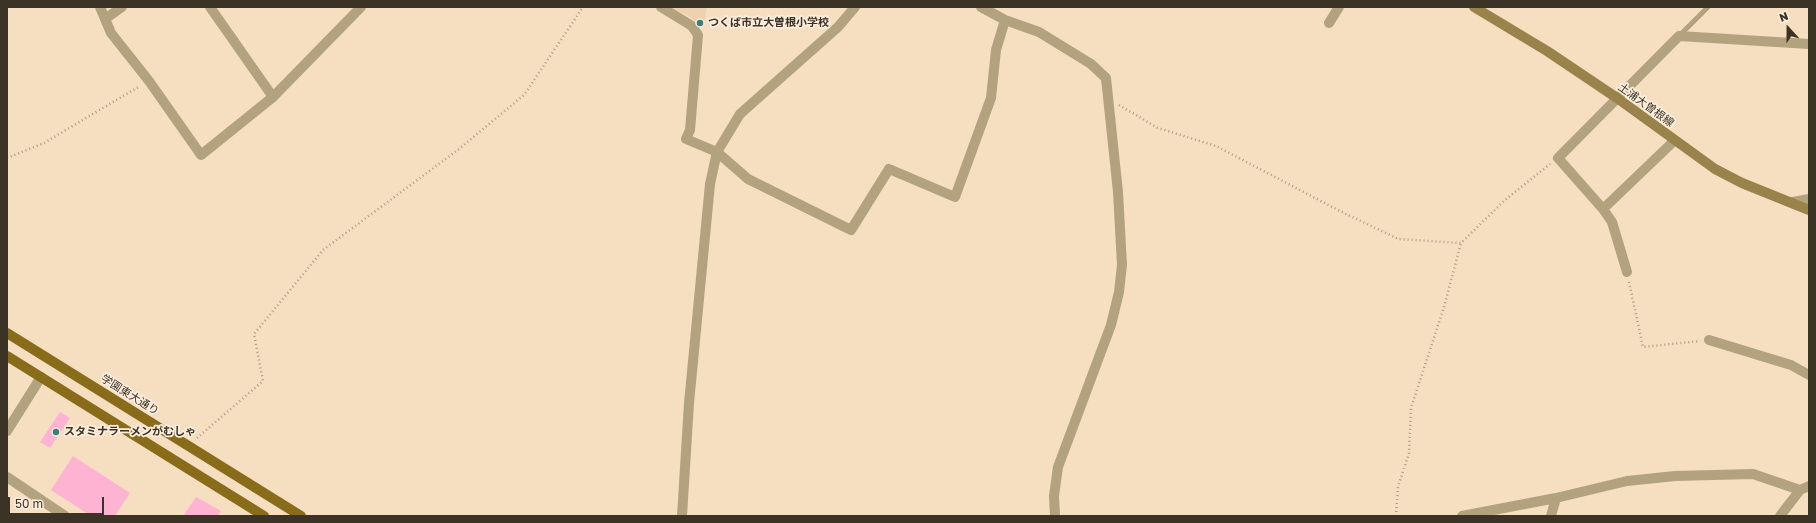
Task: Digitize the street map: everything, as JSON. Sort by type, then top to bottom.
[{"type":"main road","name":"土浦大曽根線","points":[[1474,7],[1547,51],[1617,98],[1674,141],[1722,172],[1742,183],[1793,202],[1809,210]]},
{"type":"main road","name":"学園東大通り","points":[[7,333],[301,516]]},
{"type":"main road","points":[[7,356],[264,516]]},
{"type":"street","points":[[100,7],[111,33],[148,81],[201,155],[273,97],[361,7]]},
{"type":"street","points":[[105,19],[122,7]]},
{"type":"street","points":[[210,7],[273,97]]},
{"type":"street","points":[[661,7],[692,26],[698,35],[690,130],[686,140],[717,152],[748,179],[851,230],[889,169],[955,197],[991,98],[996,50],[1005,20]]},
{"type":"street","points":[[682,516],[689,403],[710,184],[717,152],[740,114],[838,27],[855,7]]},
{"type":"street","points":[[981,7],[1005,20],[1039,32],[1091,64],[1106,78],[1109,98],[1121,247],[1119,292],[1111,325],[1058,467],[1054,496],[1056,516]]},
{"type":"street","points":[[1329,24],[1339,7]]},
{"type":"street","points":[[1627,272],[1612,222],[1603,209],[1558,158],[1679,36],[1809,44]]},
{"type":"street","points":[[1603,209],[1674,141]]},
{"type":"street","points":[[1793,202],[1809,199]]},
{"type":"street","points":[[1709,340],[1791,365],[1809,375]]},
{"type":"street","points":[[7,431],[41,377]]},
{"type":"street","points":[[1462,516],[1556,498],[1627,480],[1675,476],[1753,474],[1804,488],[1780,516]]},
{"type":"street","points":[[7,477],[65,516]]},
{"type":"street","points":[[1551,516],[1556,498]]},
{"type":"lane","points":[[1679,36],[1708,7]]},
{"type":"path","points":[[197,438],[263,381],[254,334],[323,250],[460,149],[524,95],[583,7]]},
{"type":"path","points":[[7,158],[44,143],[148,81]]},
{"type":"path","points":[[1109,98],[1158,128],[1216,146],[1338,210],[1398,239],[1460,243]]},
{"type":"path","points":[[1396,516],[1398,487],[1409,453],[1411,408],[1444,307],[1460,243],[1528,180],[1558,158]]},
{"type":"path","points":[[1627,272],[1643,347],[1709,340]]},
{"type":"shaded area","name":"つくば市立大曽根小学校","points":[[670,7],[707,7],[703,28],[690,17]]},
{"type":"building","points":[[60,412],[70,418],[50,448],[40,442]]},
{"type":"building","points":[[73,456],[130,493],[115,516],[91,516],[51,490]]},
{"type":"building","points":[[196,497],[221,511],[218,516],[183,516]]},
{"type":"place","name":"つくば市立大曽根小学校","points":[[700,23]]},
{"type":"place","name":"スタミナラーメンがむしゃ","points":[[56,432]]}]
